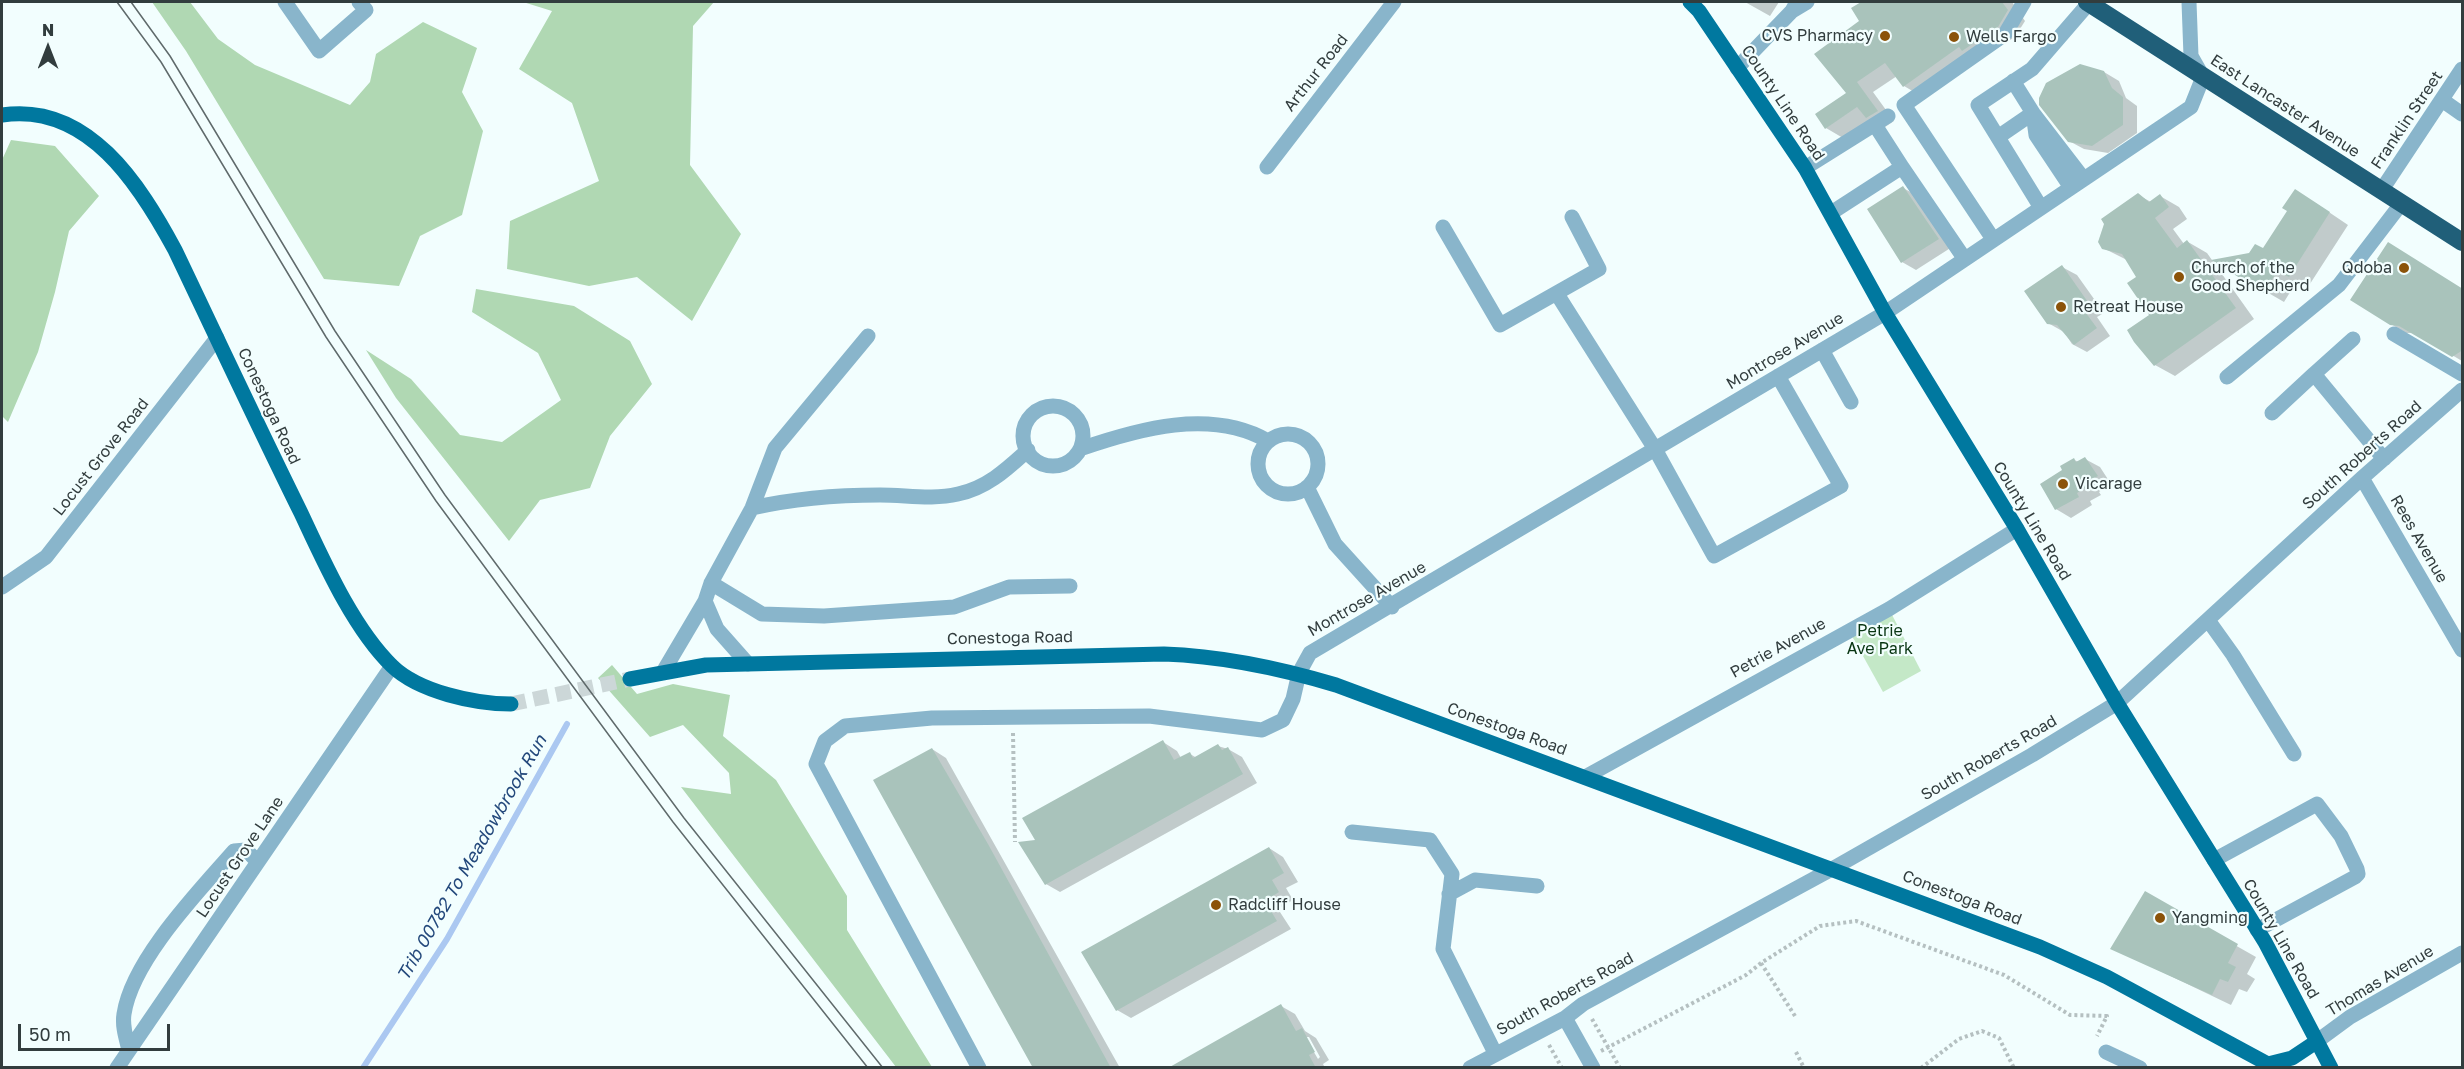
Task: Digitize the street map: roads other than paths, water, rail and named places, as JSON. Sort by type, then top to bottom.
[{"type":"highway","name":"East Lancaster Avenue","points":[[2088,2],[2463,242]]},
{"type":"main road","name":"County Line Road","points":[[1690,2],[1699,11],[1805,168],[1885,312],[2017,528],[2117,703],[2257,930],[2331,1068]]},
{"type":"main road","name":"Conestoga Road","points":[[2,115],[29,114],[54,119],[105,149],[129,176],[154,212],[342,597],[392,666],[426,686],[456,697],[484,704],[511,704]]},
{"type":"main road","name":"Conestoga Road","points":[[630,679],[706,665],[1164,654],[1201,655],[1259,664],[1347,688],[2040,947],[2097,972],[2268,1066],[2292,1058],[2316,1042]]},
{"type":"street","points":[[285,2],[319,51],[366,10],[359,2]]},
{"type":"street","name":"Arthur Road","points":[[1267,167],[1394,2]]},
{"type":"street","points":[[1737,68],[1795,6],[1807,2]]},
{"type":"street","points":[[1993,238],[1904,105],[2005,34],[2024,2]]},
{"type":"street","points":[[2040,206],[1978,105],[2032,69],[2088,2]]},
{"type":"street","points":[[2189,2],[2191,56],[2203,77]]},
{"type":"street","name":"Franklin Street","points":[[2381,191],[2463,69]]},
{"type":"street","name":"Montrose Avenue","points":[[979,1068],[816,764],[825,741],[845,726],[932,718],[1149,716],[1262,730],[1282,720],[1293,699],[1299,674],[1310,653],[1392,607],[1885,312],[2191,107],[2203,77]]},
{"type":"street","points":[[2013,81],[2083,178]]},
{"type":"street","points":[[2442,100],[2463,114]]},
{"type":"street","points":[[1998,137],[2034,113]]},
{"type":"street","points":[[2034,113],[2036,135],[2070,186]]},
{"type":"street","points":[[1805,168],[1881,120],[1902,167],[1965,258]]},
{"type":"street","points":[[1831,213],[1902,167]]},
{"type":"street","points":[[2227,378],[2339,285],[2401,204]]},
{"type":"street","points":[[1443,227],[1500,325],[1599,269],[1572,217]]},
{"type":"street","points":[[1557,294],[1655,449],[1714,556],[1841,486],[1778,376]]},
{"type":"street","points":[[2394,334],[2463,374]]},
{"type":"street","points":[[663,672],[705,601],[711,583],[752,508],[775,448],[868,336]]},
{"type":"street","name":"Locust Grove Road","points":[[2,587],[45,557],[217,338]]},
{"type":"street","points":[[2272,413],[2353,339]]},
{"type":"street","points":[[1822,350],[1851,402]]},
{"type":"street","points":[[2314,374],[2384,459]]},
{"type":"street","name":"South Roberts Road","points":[[1470,1068],[1565,1018],[1583,1004],[1832,869],[2032,755],[2117,703],[2362,478],[2460,399]]},
{"type":"street","points":[[1054,406],[1066,409],[1082,426],[1083,438],[1080,449],[1073,459],[1063,465],[1040,464],[1030,456],[1024,446],[1022,434],[1025,423],[1032,413],[1042,407],[1054,406]]},
{"type":"street","points":[[1080,449],[1124,433],[1190,424],[1249,430],[1268,441]]},
{"type":"street","points":[[1290,434],[1302,437],[1311,445],[1317,455],[1318,467],[1315,478],[1307,487],[1297,493],[1285,494],[1274,491],[1264,484],[1259,473],[1258,462],[1261,450],[1268,441],[1279,435],[1290,434]]},
{"type":"street","points":[[752,508],[800,497],[882,495],[930,498],[960,494],[995,480],[1028,450]]},
{"type":"street","name":"Rees Avenue","points":[[2362,478],[2463,650]]},
{"type":"street","points":[[1307,487],[1335,544],[1392,607]]},
{"type":"street","name":"Petrie Avenue","points":[[1585,777],[1889,609],[2017,528]]},
{"type":"street","points":[[711,583],[762,614],[824,616],[954,607],[1009,587],[1070,586]]},
{"type":"street","points":[[705,601],[717,629],[748,664]]},
{"type":"street","points":[[2208,620],[2233,655],[2294,754]]},
{"type":"street","name":"Locust Grove Lane","points":[[117,1068],[392,666]]},
{"type":"street","points":[[2214,860],[2317,804],[2341,836],[2357,869],[2358,874],[2355,878],[2257,930]]},
{"type":"street","points":[[1352,832],[1430,840],[1452,874],[1443,950],[1495,1053]]},
{"type":"street","points":[[129,1050],[123,1031],[123,1014],[131,990],[148,956],[234,851],[246,850],[258,862]]},
{"type":"street","points":[[1449,894],[1475,880],[1537,886]]},
{"type":"street","name":"Thomas Avenue","points":[[2316,1042],[2350,1017],[2463,953]]},
{"type":"street","points":[[1565,1018],[1591,1063]]},
{"type":"street","points":[[2106,1052],[2140,1068]]},
{"type":"waterway","name":"Trib 00782 To Meadowbrook Run","points":[[363,1068],[447,939],[567,724]]},
{"type":"tunnel","points":[[511,704],[630,679]]},
{"type":"tram line","points":[[117,2],[161,62],[326,337],[436,501],[673,822],[868,1068]]},
{"type":"tram line","points":[[131,2],[170,56],[335,331],[445,495],[684,818],[883,1068]]},
{"type":"place","name":"CVS Pharmacy","points":[[1885,36]]},
{"type":"place","name":"Wells Fargo","points":[[1954,37]]},
{"type":"place","name":"Qdoba","points":[[2404,268]]},
{"type":"place","name":"Church of the Good Shepherd","points":[[2179,277]]},
{"type":"place","name":"Retreat House","points":[[2061,307]]},
{"type":"place","name":"Vicarage","points":[[2063,484]]},
{"type":"place","name":"Radcliff House","points":[[1216,905]]},
{"type":"place","name":"Yangming","points":[[2160,918]]},
{"type":"park label","name":"Petrie Ave Park","points":[[1880,640]]}]
